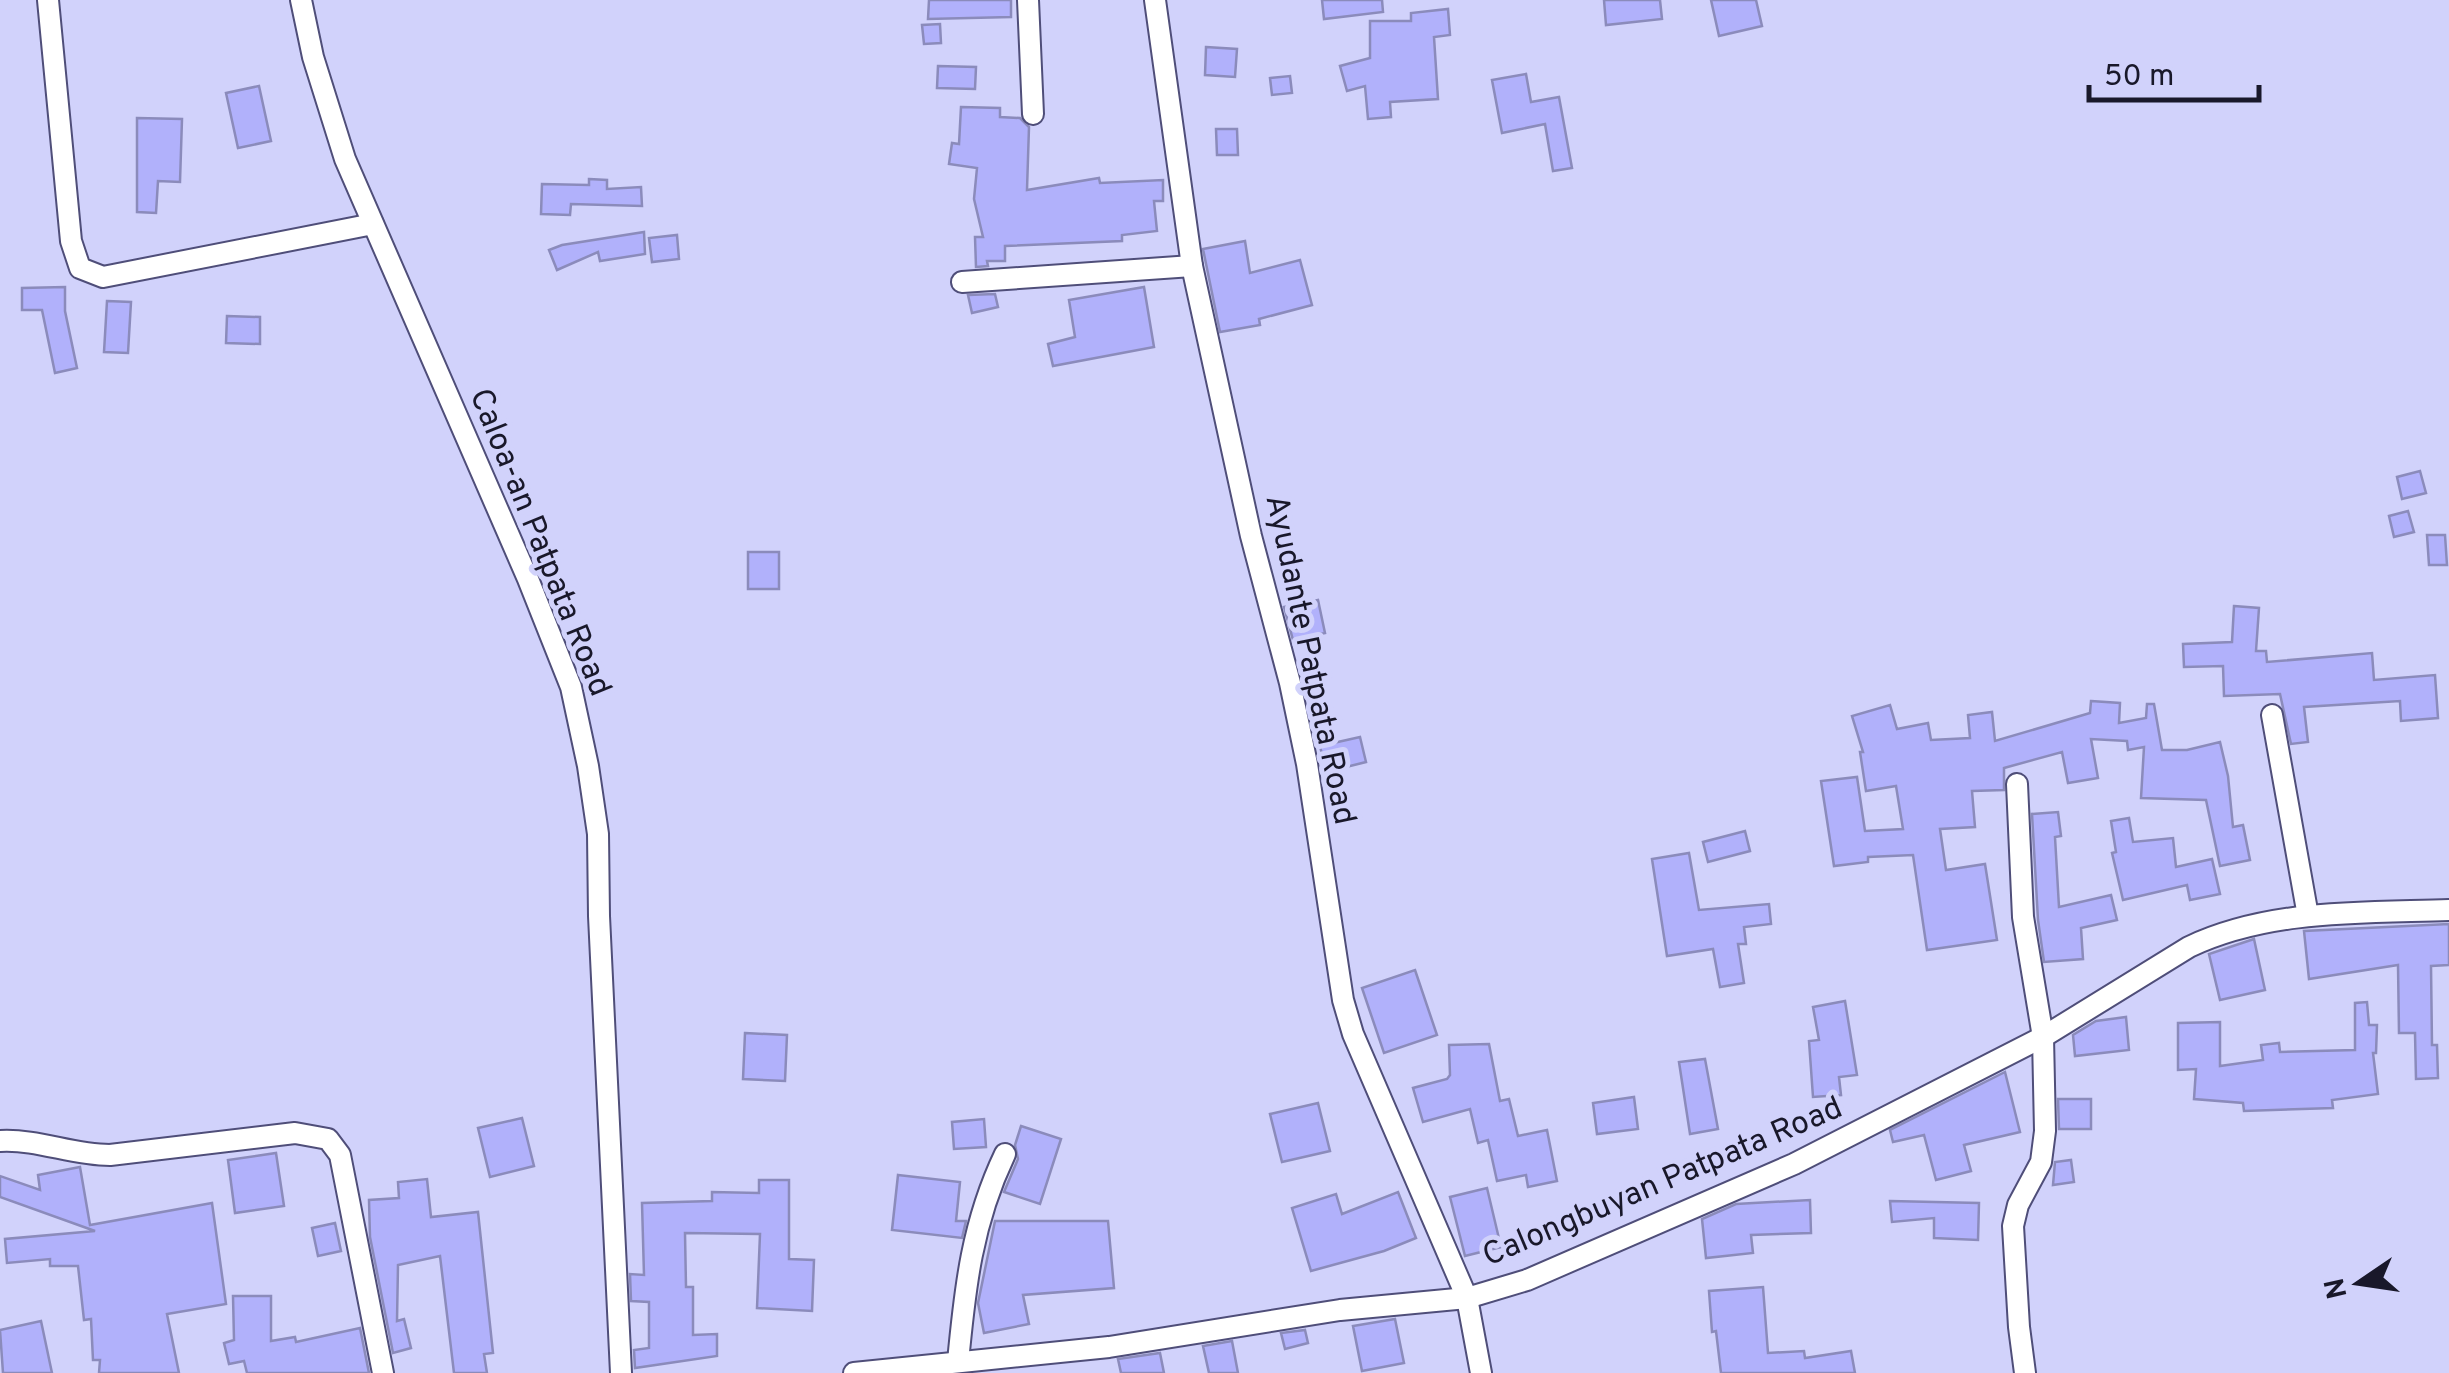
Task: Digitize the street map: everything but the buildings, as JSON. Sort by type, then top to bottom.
[{"type":"street","points":[[48,0],[71,241],[80,268],[103,277],[372,224]]},
{"type":"street","name":"Caloa-an Patpata Road","points":[[302,0],[313,57],[344,159],[572,687],[598,834],[621,1373]]},
{"type":"street","points":[[1028,0],[1033,114]]},
{"type":"street","name":"Ayudante Patpata Road","points":[[1155,0],[1192,266],[1250,536],[1300,732],[1344,1000],[1353,1034],[1467,1298],[1481,1373]]},
{"type":"street","points":[[962,282],[1192,266]]},
{"type":"street","points":[[2272,715],[2308,916]]},
{"type":"street","points":[[2017,784],[2024,917],[2043,1037],[2044,1151],[2018,1204],[2014,1226],[2025,1373]]},
{"type":"street","name":"Calongbuyan Patpata Road","points":[[854,1373],[1109,1347],[1340,1310],[1467,1298],[1527,1280],[1794,1164],[2043,1037],[2211,936],[2308,916],[2449,910]]},
{"type":"street","points":[[0,1141],[26,1140],[86,1155],[110,1156],[295,1134],[328,1139],[340,1155],[383,1373]]},
{"type":"street","points":[[958,1362],[976,1228],[985,1196],[1005,1154]]}]
